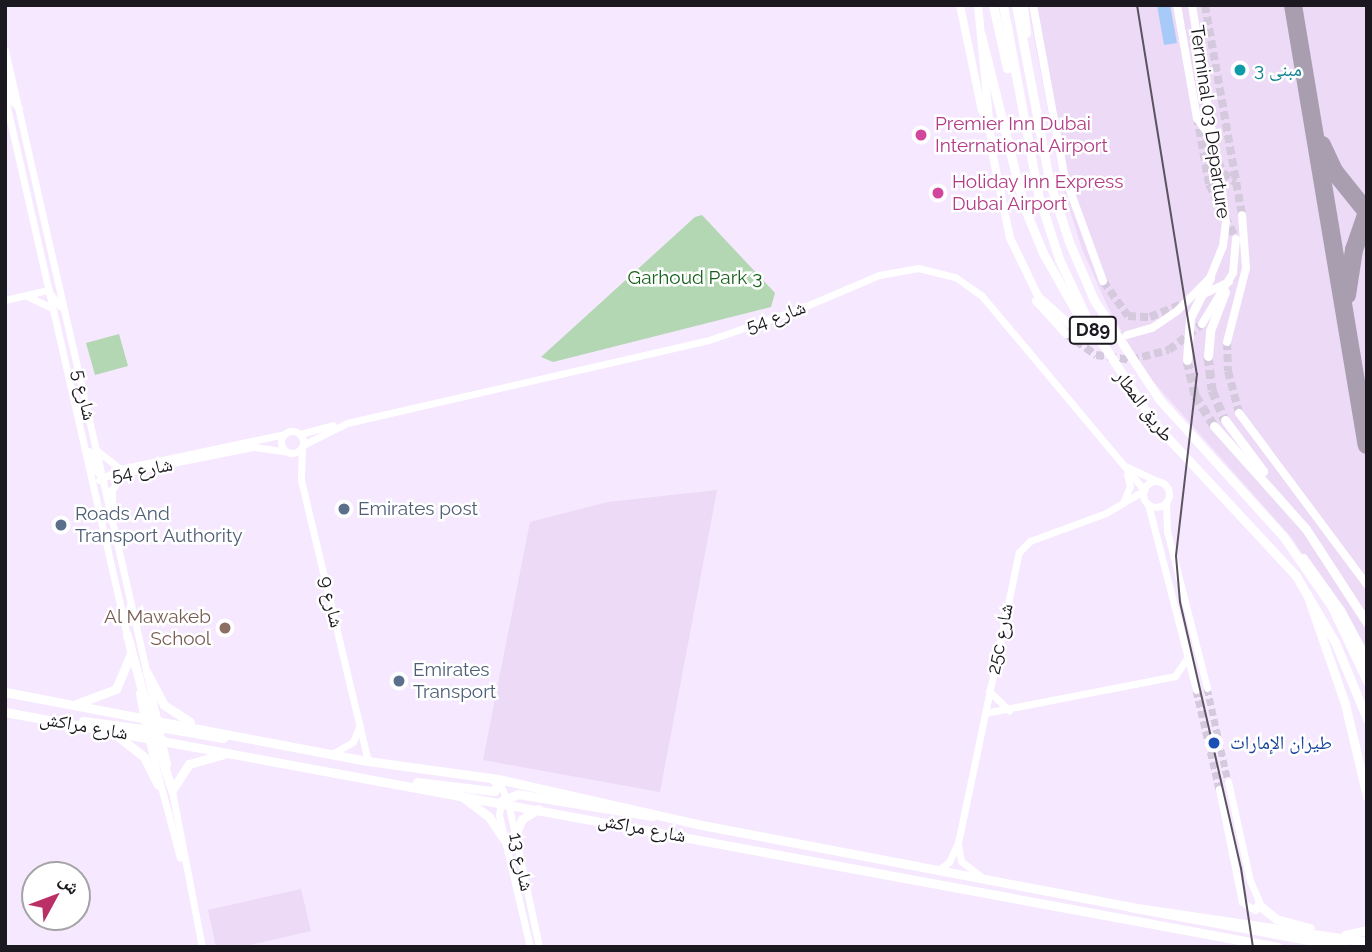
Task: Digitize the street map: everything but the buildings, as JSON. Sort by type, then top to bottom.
[{"type":"main road","points":[[960,5],[1010,238],[1038,296],[1069,330]]},
{"type":"main road","points":[[978,5],[992,151]]},
{"type":"main road","points":[[993,5],[1016,94]]},
{"type":"main road","name":"طريق المطار","points":[[1003,5],[1016,94],[1051,239],[1108,357],[1167,439],[1265,539],[1306,592],[1344,660],[1367,719]]},
{"type":"main road","name":"طريق المطار","points":[[1016,5],[1055,201],[1077,263],[1104,318],[1159,399],[1283,536],[1321,588],[1367,681]]},
{"type":"main road","points":[[1023,5],[1025,60]]},
{"type":"main road","points":[[1033,5],[1064,174],[1103,281]]},
{"type":"main road","points":[[1177,5],[1197,118],[1216,144]]},
{"type":"main road","name":"Terminal 03 Departure","points":[[1192,5],[1216,144],[1226,222],[1223,246],[1210,278]]},
{"type":"main road","points":[[981,35],[1029,221],[1076,312],[1108,357]]},
{"type":"main road","points":[[1227,342],[1245,275],[1247,246],[1242,215]]},
{"type":"main road","points":[[1208,356],[1210,331],[1229,282],[1236,255],[1236,239]]},
{"type":"main road","points":[[1236,255],[1247,246]]},
{"type":"main road","points":[[1187,360],[1187,332],[1194,300],[1210,278]]},
{"type":"main road","points":[[1127,335],[1163,321],[1210,278]]},
{"type":"main road","points":[[1194,300],[1229,282]]},
{"type":"main road","points":[[1202,324],[1225,292]]},
{"type":"main road","points":[[1239,413],[1367,585]]},
{"type":"main road","points":[[1225,420],[1306,529],[1367,623]]},
{"type":"main road","points":[[1214,426],[1306,529]]},
{"type":"main road","points":[[1283,536],[1329,593],[1367,660]]},
{"type":"main road","points":[[1306,592],[1345,704],[1367,796]]},
{"type":"main road","points":[[1353,600],[1367,631]]},
{"type":"main road","points":[[127,635],[172,790]]},
{"type":"main road","points":[[72,705],[116,689],[131,654]]},
{"type":"main road","points":[[147,673],[168,710],[201,728]]},
{"type":"main road","name":"شارع مراكش","points":[[5,692],[72,705],[234,753],[505,800],[541,809],[1278,947]]},
{"type":"main road","name":"شارع مراكش","points":[[5,712],[109,730],[201,728],[368,761],[495,779],[937,871],[1129,906]]},
{"type":"main road","points":[[75,724],[94,721],[225,738],[245,736]]},
{"type":"main road","points":[[109,730],[139,751],[158,785]]},
{"type":"main road","points":[[172,790],[184,769],[196,760],[234,753]]},
{"type":"main road","points":[[412,784],[428,780],[492,791],[498,785],[495,779]]},
{"type":"main road","points":[[456,792],[489,817],[505,841]]},
{"type":"main road","points":[[505,800],[518,794],[642,817],[658,814]]},
{"type":"main road","points":[[515,835],[522,818],[541,809]]},
{"type":"main road","points":[[1259,905],[1276,919],[1319,930],[1347,936],[1367,930]]},
{"type":"main road","points":[[1129,906],[1367,942]]},
{"type":"main road","points":[[1129,906],[1345,947]]},
{"type":"main road","points":[[1254,924],[1319,930]]},
{"type":"street","name":"شارع 5","points":[[5,50],[147,673],[153,729]]},
{"type":"street","points":[[5,78],[11,100],[19,108]]},
{"type":"street","name":"شارع 5","points":[[5,98],[92,489],[131,654],[153,729]]},
{"type":"street","name":"شارع 54","points":[[102,477],[709,340],[790,313],[879,275],[918,268],[955,277],[982,296],[1143,490]]},
{"type":"street","points":[[5,300],[47,290],[59,304],[78,370]]},
{"type":"street","points":[[26,296],[40,298],[52,309]]},
{"type":"street","points":[[69,383],[93,467],[102,477],[92,489]]},
{"type":"street","name":"شارع 54","points":[[121,472],[254,447],[285,452],[302,447],[347,423]]},
{"type":"street","points":[[284,434],[280,441],[285,452]]},
{"type":"street","name":"شارع 9","points":[[300,434],[301,480],[368,761]]},
{"type":"street","points":[[96,450],[121,472],[112,490],[110,513]]},
{"type":"street","name":"شارع 9","points":[[285,452],[301,480]]},
{"type":"street","points":[[1124,466],[1130,486],[1124,503]]},
{"type":"street","name":"شارع 54","points":[[1124,466],[1157,481]]},
{"type":"street","points":[[1196,690],[1143,490],[1157,481],[1167,490],[1167,531],[1207,688]]},
{"type":"street","name":"25c شارع","points":[[937,871],[952,858],[958,843],[1019,552],[1030,541],[1124,503],[1143,490]]},
{"type":"street","points":[[1147,503],[1157,506],[1166,502]]},
{"type":"street","name":"25c شارع","points":[[1124,503],[1147,503]]},
{"type":"street","points":[[985,713],[1175,676],[1188,657]]},
{"type":"street","points":[[989,691],[1010,710]]},
{"type":"street","points":[[332,754],[353,742],[360,724]]},
{"type":"street","points":[[153,729],[158,785],[185,871]]},
{"type":"street","name":"شارع 13","points":[[495,779],[505,800],[515,835],[538,947]]},
{"type":"street","points":[[1219,789],[1242,902],[1252,910],[1259,905],[1228,781]]},
{"type":"street","points":[[172,790],[185,871],[202,947]]},
{"type":"street","name":"شارع 13","points":[[505,800],[505,841],[530,947]]},
{"type":"street","points":[[958,843],[961,861],[983,879]]},
{"type":"shaded area","points":[[1028,5],[1367,5],[1367,653],[1292,538],[1143,370],[1107,305],[1082,249],[1062,184]]},
{"type":"shaded area","name":"Emirates Transport","points":[[717,490],[660,792],[483,760],[530,522],[608,502]]},
{"type":"shaded area","points":[[301,889],[311,931],[241,947],[216,947],[208,910]]},
{"type":"green space","name":"Garhoud Park 3","points":[[702,215],[775,293],[771,307],[553,362],[541,357],[695,217]]},
{"type":"green space","points":[[119,334],[128,366],[95,375],[86,343]]},
{"type":"water","points":[[1157,5],[1170,5],[1177,43],[1164,45]]},
{"type":"taxiway","points":[[1293,5],[1367,445]]},
{"type":"taxiway","points":[[1322,145],[1334,171],[1367,212]]},
{"type":"taxiway","points":[[1347,295],[1354,250],[1367,212]]},
{"type":"tunnel","points":[[1205,5],[1242,215]]},
{"type":"tunnel","points":[[1197,117],[1209,184],[1236,239]]},
{"type":"tunnel","points":[[1218,161],[1223,173],[1235,182]]},
{"type":"tunnel","points":[[1103,281],[1128,316],[1150,317],[1183,304]]},
{"type":"tunnel","points":[[1066,334],[1096,355],[1131,360],[1169,350],[1202,324]]},
{"type":"tunnel","points":[[1071,326],[1092,336],[1122,336]]},
{"type":"tunnel","points":[[1227,342],[1228,371],[1239,413]]},
{"type":"tunnel","points":[[1208,356],[1212,390],[1225,420]]},
{"type":"tunnel","points":[[1187,360],[1195,395],[1214,426]]},
{"type":"tunnel","points":[[1207,688],[1228,781]]},
{"type":"tunnel","points":[[1196,690],[1219,789]]},
{"type":"railway","points":[[1137,5],[1197,374],[1176,556],[1180,602],[1241,868],[1253,947]]},
{"type":"place","name":"مبنى 3","points":[[1240,70]]},
{"type":"place","name":"Premier Inn Dubai International Airport","points":[[921,135]]},
{"type":"place","name":"Holiday Inn Express Dubai Airport","points":[[938,193]]},
{"type":"place","name":"Emirates post","points":[[344,509]]},
{"type":"place","name":"Roads And Transport Authority","points":[[61,525]]},
{"type":"place","name":"Al Mawakeb School","points":[[225,628]]},
{"type":"place","name":"Emirates Transport","points":[[399,681]]},
{"type":"place","name":"طيران الإمارات","points":[[1214,743]]}]
